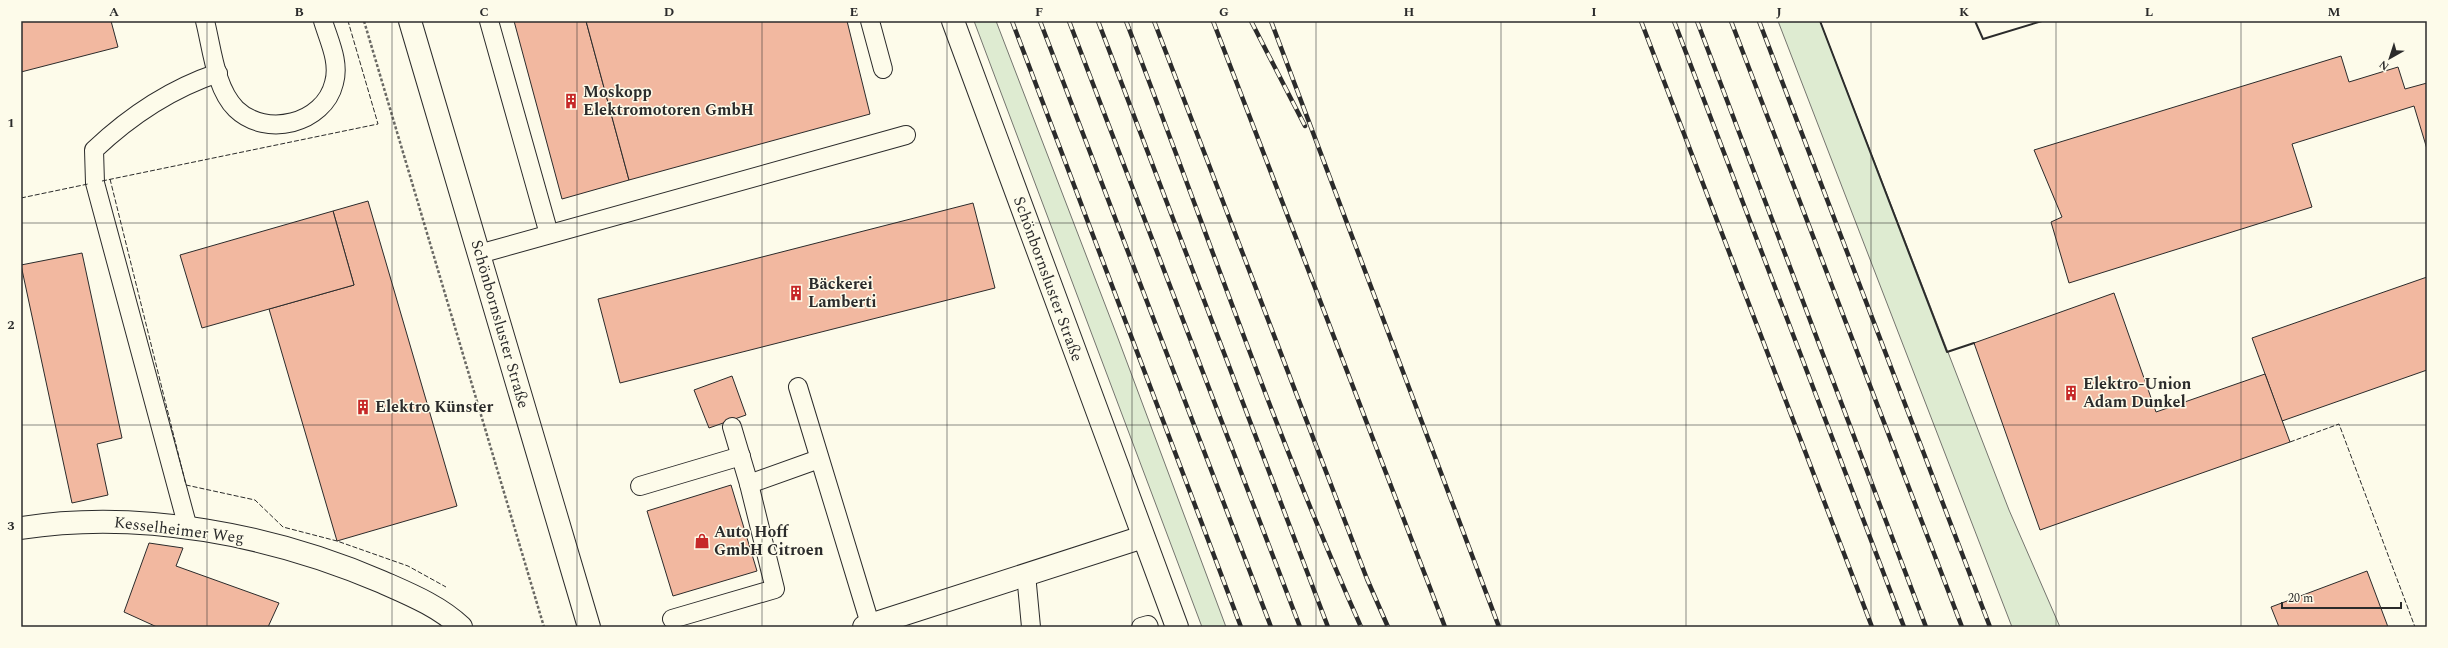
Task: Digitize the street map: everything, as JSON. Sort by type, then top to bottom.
[{"type":"street","name":"Schönbornsluster Straße","points":[[410,21],[589,627]]},
{"type":"street","name":"Schönbornsluster Straße","points":[[953,21],[1142,537],[1177,627]]},
{"type":"street","name":"Kesselheimer Weg","points":[[21,528],[110,522],[188,528],[246,537],[309,555],[361,573],[422,600],[461,627]]},
{"type":"street","points":[[869,626],[1142,537]]},
{"type":"lane","points":[[205,21],[224,93],[236,109],[253,120],[273,125],[293,123],[311,115],[326,101],[334,84],[337,64],[323,21]]},
{"type":"lane","points":[[489,21],[549,234]]},
{"type":"lane","points":[[870,21],[883,69]]},
{"type":"lane","points":[[188,528],[95,183],[94,150],[124,122],[190,83],[218,73]]},
{"type":"lane","points":[[479,254],[906,135]]},
{"type":"lane","points":[[798,387],[869,626]]},
{"type":"lane","points":[[672,619],[775,589],[749,484],[732,427]]},
{"type":"lane","points":[[640,486],[740,456]]},
{"type":"lane","points":[[749,484],[819,459]]},
{"type":"lane","points":[[1026,574],[1031,627]]},
{"type":"lane","points":[[1142,627],[1148,625],[1149,627]]},
{"type":"path","points":[[364,21],[544,627]]},
{"type":"green space","points":[[974,21],[996,21],[1116,333],[1226,627],[1202,627]]},
{"type":"green space","points":[[1778,21],[1820,21],[2009,510],[2060,627],[2012,627]]},
{"type":"building","points":[[21,21],[111,21],[118,47],[21,72]]},
{"type":"building","name":"Moskopp Elektromotoren GmbH","points":[[514,21],[586,21],[629,180],[562,199]]},
{"type":"building","points":[[586,21],[847,21],[870,114],[629,180]]},
{"type":"building","points":[[2341,56],[2349,82],[2398,67],[2405,89],[2427,83],[2427,149],[2414,106],[2292,144],[2312,207],[2069,283],[2051,222],[2062,217],[2034,150]]},
{"type":"building","name":"Elektro Künster","points":[[368,201],[457,506],[337,541],[269,309],[354,285],[333,211]]},
{"type":"building","name":"Bäckerei Lamberti","points":[[973,203],[995,288],[620,383],[598,299]]},
{"type":"building","points":[[333,211],[354,285],[202,328],[180,255]]},
{"type":"building","points":[[82,253],[122,438],[97,444],[108,495],[72,503],[21,265]]},
{"type":"building","points":[[2427,277],[2427,370],[2282,421],[2252,338]]},
{"type":"building","name":"Elektro-Union Adam Dunkel","points":[[2114,293],[2156,412],[2265,374],[2290,442],[2040,530],[1974,343]]},
{"type":"building","points":[[732,376],[746,415],[709,428],[694,390]]},
{"type":"building","name":"Auto Hoff GmbH Citroen","points":[[731,485],[757,571],[673,596],[647,511]]},
{"type":"building","points":[[149,543],[183,548],[176,566],[279,603],[268,627],[157,627],[124,612]]},
{"type":"building","points":[[2367,571],[2388,627],[2279,627],[2271,607]]},
{"type":"railway","points":[[1012,21],[1241,627]]},
{"type":"railway","points":[[1040,21],[1271,627]]},
{"type":"railway","points":[[1069,21],[1300,627]]},
{"type":"railway","points":[[1098,21],[1328,627]]},
{"type":"railway","points":[[1126,21],[1298,477],[1361,627]]},
{"type":"railway","points":[[1154,21],[1367,579],[1388,627]]},
{"type":"railway","points":[[1213,21],[1445,627]]},
{"type":"railway","points":[[1251,21],[1305,126]]},
{"type":"railway","points":[[1271,21],[1499,627]]},
{"type":"railway","points":[[1641,21],[1872,627]]},
{"type":"railway","points":[[1674,21],[1904,627]]},
{"type":"railway","points":[[1697,21],[1926,627]]},
{"type":"railway","points":[[1731,21],[1962,627]]},
{"type":"railway","points":[[1759,21],[1990,627]]},
{"type":"fence","points":[[102,181],[378,124],[348,21]]},
{"type":"fence","points":[[110,179],[186,485],[255,500],[283,527],[337,541],[408,566],[446,587]]},
{"type":"fence","points":[[21,198],[88,184]]},
{"type":"fence","points":[[2290,442],[2339,424],[2415,627]]},
{"type":"wall","points":[[1820,21],[1947,352],[1974,343]]},
{"type":"wall","points":[[1975,21],[1983,39],[2042,21]]},
{"type":"place","name":"Moskopp Elektromotoren GmbH","points":[[571,101]]},
{"type":"place","name":"Bäckerei Lamberti","points":[[796,293]]},
{"type":"place","name":"Elektro-Union Adam Dunkel","points":[[2071,393]]},
{"type":"place","name":"Elektro Künster","points":[[363,407]]},
{"type":"place","name":"Auto Hoff GmbH Citroen","points":[[702,541]]}]
